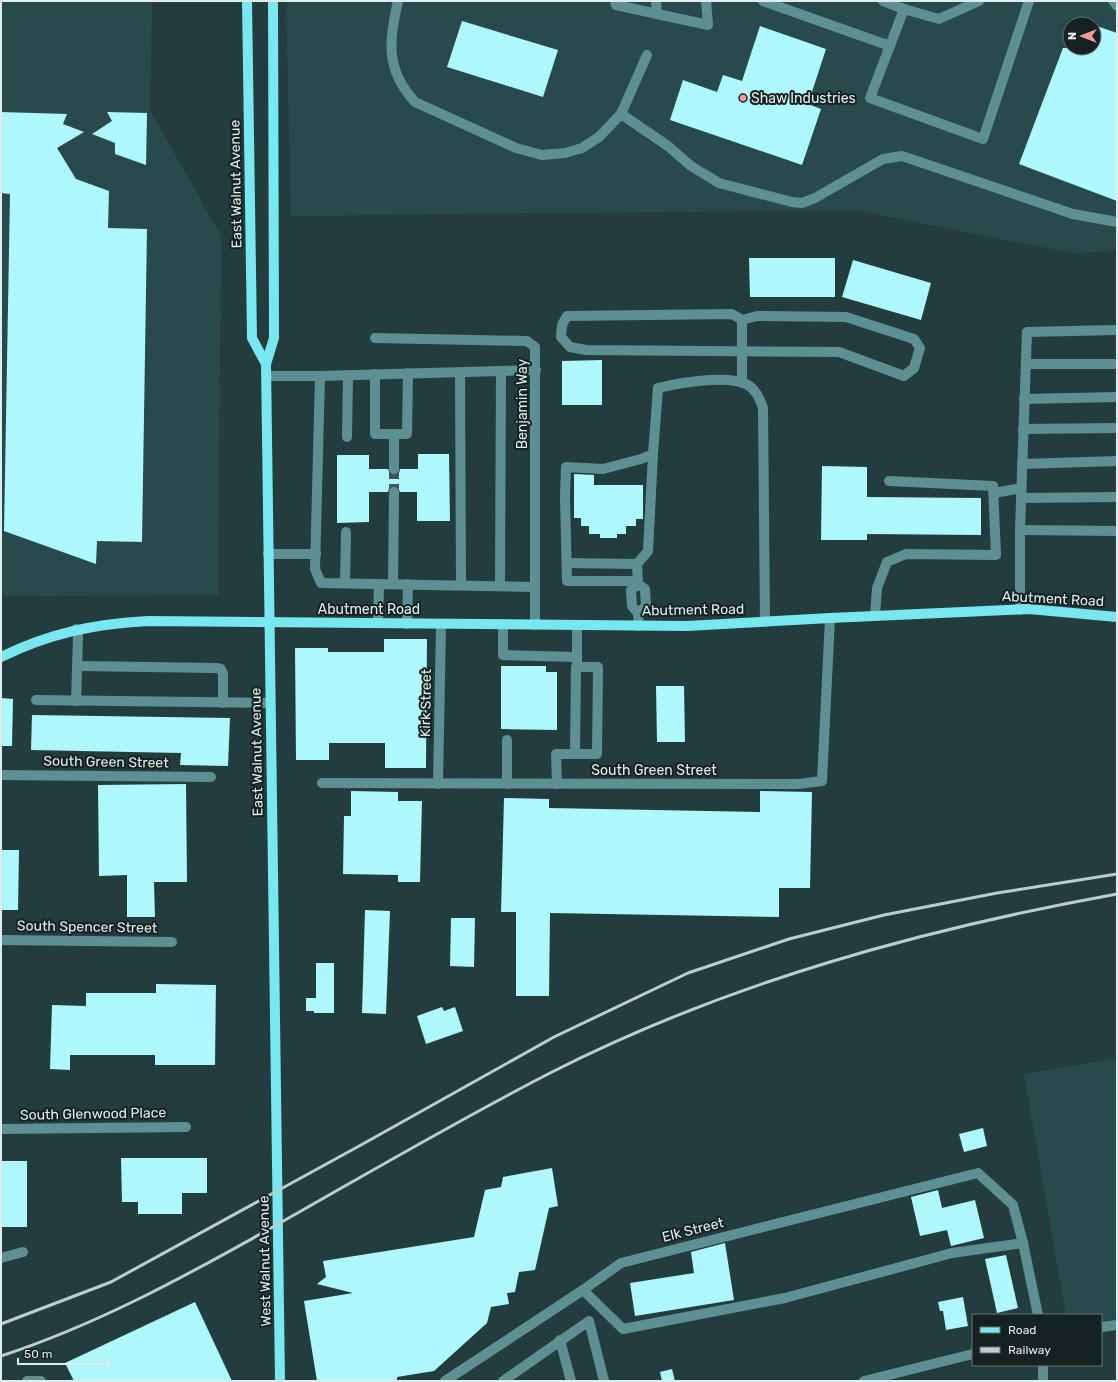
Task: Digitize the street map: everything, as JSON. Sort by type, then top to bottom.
[{"type":"main road","name":"East Walnut Avenue","points":[[247,1],[252,338],[266,364]]},
{"type":"main road","name":"East Walnut Avenue","points":[[273,1],[274,338],[266,364],[268,623],[278,1140]]},
{"type":"main road","name":"Abutment Road","points":[[1,657],[36,641],[76,629],[117,622],[148,621],[687,626],[1020,610],[1117,617]]},
{"type":"main road","name":"West Walnut Avenue","points":[[278,1140],[280,1381]]},
{"type":"street","points":[[398,1],[390,35],[390,50],[394,66],[403,89],[415,102],[432,112],[516,148],[542,154],[565,153],[582,148],[599,137],[621,114],[646,55]]},
{"type":"street","points":[[614,1],[616,5],[708,25],[706,1]]},
{"type":"street","points":[[656,1],[657,14]]},
{"type":"street","points":[[763,1],[890,46]]},
{"type":"street","points":[[883,1],[904,9],[940,18],[980,1]]},
{"type":"street","points":[[904,9],[870,98],[983,139],[1029,1]]},
{"type":"street","points":[[1113,1],[1117,6]]},
{"type":"street","points":[[621,114],[668,146],[691,166],[719,183],[792,202],[802,202],[814,198],[883,158],[902,156],[1072,214],[1117,222]]},
{"type":"street","points":[[732,314],[742,320],[757,316],[846,317],[914,339],[920,348],[914,368],[904,376],[839,352],[742,350],[586,350],[570,347],[561,337],[562,325],[567,316],[732,314]]},
{"type":"street","points":[[742,320],[742,383]]},
{"type":"street","points":[[1020,610],[1020,530],[1027,332],[1117,330]]},
{"type":"street","name":"Benjamin Way","points":[[375,338],[527,341],[535,347],[535,625]]},
{"type":"street","points":[[1026,364],[1117,364]]},
{"type":"street","points":[[267,376],[536,370]]},
{"type":"street","points":[[500,586],[501,371]]},
{"type":"street","points":[[460,372],[461,586]]},
{"type":"street","points":[[375,374],[375,434],[407,434],[408,373]]},
{"type":"street","points":[[347,437],[348,375]]},
{"type":"street","points":[[320,376],[315,569],[321,583],[535,587]]},
{"type":"street","points":[[639,626],[638,612],[632,606],[631,590],[638,582],[638,564],[648,551],[658,388],[686,382],[725,381],[742,383],[755,390],[760,399],[765,418],[765,622]]},
{"type":"street","points":[[1024,399],[1117,397]]},
{"type":"street","points":[[1023,429],[1117,428]]},
{"type":"street","points":[[394,434],[394,469]]},
{"type":"street","points":[[638,582],[567,581],[566,467],[603,469],[642,459],[653,454]]},
{"type":"street","points":[[1022,464],[1117,461]]},
{"type":"street","points":[[875,616],[877,588],[887,562],[906,554],[996,555],[993,486],[889,481]]},
{"type":"street","points":[[393,584],[394,492]]},
{"type":"street","points":[[994,493],[1117,497]]},
{"type":"street","points":[[1020,530],[1117,531]]},
{"type":"street","points":[[345,583],[346,532]]},
{"type":"street","points":[[268,554],[316,554]]},
{"type":"street","points":[[567,563],[638,564]]},
{"type":"street","points":[[378,623],[379,584]]},
{"type":"street","points":[[408,584],[408,624]]},
{"type":"street","name":"South Green Street","points":[[322,783],[798,784],[822,781],[830,618]]},
{"type":"street","name":"Kirk Street","points":[[438,784],[442,624]]},
{"type":"street","points":[[503,625],[503,655],[577,662],[598,667],[597,754],[556,754],[557,784]]},
{"type":"street","points":[[575,754],[577,625]]},
{"type":"street","points":[[76,629],[78,637],[76,701]]},
{"type":"street","points":[[77,666],[221,669],[223,674],[222,703]]},
{"type":"street","points":[[36,700],[270,703]]},
{"type":"street","points":[[507,740],[507,784]]},
{"type":"street","name":"South Green Street","points":[[1,775],[211,777]]},
{"type":"street","name":"South Spencer Street","points":[[1,940],[172,942]]},
{"type":"street","name":"South Glenwood Place","points":[[1,1129],[186,1127]]},
{"type":"street","name":"Elk Street","points":[[445,1381],[583,1290],[621,1262],[978,1173],[1012,1205],[1023,1243]]},
{"type":"street","points":[[583,1290],[623,1329],[785,1298],[952,1253],[1023,1243],[1038,1314]]},
{"type":"street","points":[[1,1258],[23,1252]]},
{"type":"street","points":[[503,1381],[589,1321],[604,1381]]},
{"type":"street","points":[[1102,1327],[1117,1325]]},
{"type":"street","points":[[560,1340],[571,1381]]},
{"type":"street","points":[[864,1381],[972,1354]]},
{"type":"street","points":[[1042,1366],[1042,1381]]},
{"type":"street","points":[[27,1381],[41,1381]]},
{"type":"shaded area","points":[[1,1],[152,1],[150,110],[221,236],[218,595],[7,596],[1,592]]},
{"type":"shaded area","points":[[286,1],[1117,1],[1117,251],[1073,253],[854,210],[291,216]]},
{"type":"shaded area","points":[[1117,1058],[1117,1319],[1102,1321],[1102,1314],[1066,1314],[1024,1074]]},
{"type":"building","points":[[462,21],[558,50],[543,97],[447,67]]},
{"type":"building","name":"Shaw Industries","points":[[760,26],[826,49],[808,104],[821,109],[802,165],[670,120],[683,80],[717,92],[723,75],[742,81]]},
{"type":"building","points":[[1102,28],[1117,33],[1117,201],[1019,164],[1062,51],[1062,56],[1102,56]]},
{"type":"building","points":[[1,112],[67,114],[63,124],[84,132],[57,148],[76,179],[109,191],[108,228],[147,229],[142,542],[97,541],[96,564],[4,531],[10,194],[1,193]]},
{"type":"building","points":[[107,112],[147,113],[146,165],[115,154],[115,143],[92,134],[112,121]]},
{"type":"building","points":[[749,258],[835,258],[835,297],[750,297]]},
{"type":"building","points":[[853,260],[931,283],[921,320],[842,297]]},
{"type":"building","points":[[602,360],[602,405],[562,405],[562,361]]},
{"type":"building","points":[[418,454],[449,454],[450,521],[417,521],[417,492],[400,492],[398,487],[394,486],[389,488],[388,492],[369,492],[369,522],[337,523],[337,455],[369,455],[369,469],[388,469],[390,474],[394,475],[399,473],[400,469],[418,469]]},
{"type":"building","points":[[822,466],[867,467],[867,497],[981,498],[981,535],[867,534],[867,540],[821,540]]},
{"type":"building","points":[[574,474],[594,475],[594,485],[643,485],[643,519],[636,519],[636,526],[626,526],[626,534],[617,534],[617,538],[600,538],[600,534],[589,534],[589,526],[581,526],[581,518],[574,518]]},
{"type":"building","points":[[384,639],[427,639],[426,768],[385,768],[385,743],[329,743],[329,760],[296,760],[295,648],[328,648],[328,652],[384,652]]},
{"type":"building","points":[[501,666],[546,666],[546,672],[557,672],[557,730],[501,729]]},
{"type":"building","points":[[656,686],[684,686],[685,742],[657,742]]},
{"type":"building","points":[[1,698],[13,699],[12,746],[1,746]]},
{"type":"building","points":[[32,715],[230,718],[228,766],[180,765],[181,753],[31,750]]},
{"type":"building","points":[[186,784],[187,882],[154,882],[155,917],[127,917],[127,875],[99,876],[98,785]]},
{"type":"building","points":[[351,791],[398,792],[398,801],[422,801],[420,882],[398,882],[398,875],[343,874],[344,816],[351,816]]},
{"type":"building","points":[[760,791],[812,792],[810,888],[779,888],[779,917],[550,913],[549,996],[516,996],[516,912],[501,912],[504,798],[549,799],[549,808],[760,812]]},
{"type":"building","points":[[1,850],[19,850],[18,910],[1,910]]},
{"type":"building","points":[[365,910],[390,911],[386,1014],[362,1013]]},
{"type":"building","points":[[451,918],[475,918],[474,967],[450,966]]},
{"type":"building","points":[[316,963],[334,963],[334,1013],[314,1013],[314,1011],[306,1011],[306,998],[316,998]]},
{"type":"building","points":[[156,984],[216,985],[215,1065],[155,1065],[155,1055],[70,1055],[70,1070],[50,1069],[52,1005],[86,1006],[86,993],[156,993]]},
{"type":"building","points":[[442,1007],[444,1011],[455,1007],[463,1031],[426,1044],[417,1016]]},
{"type":"building","points":[[983,1128],[987,1146],[964,1152],[959,1134]]},
{"type":"building","points":[[121,1158],[207,1158],[207,1193],[182,1193],[182,1214],[138,1214],[138,1202],[122,1202]]},
{"type":"building","points":[[1,1161],[27,1161],[27,1227],[1,1227]]},
{"type":"building","points":[[552,1168],[558,1206],[549,1208],[535,1270],[519,1272],[515,1292],[507,1293],[509,1304],[491,1307],[487,1323],[434,1371],[397,1377],[397,1381],[317,1381],[304,1301],[353,1293],[317,1284],[326,1277],[323,1261],[474,1237],[485,1190],[501,1187],[503,1177]]},
{"type":"building","points":[[938,1190],[942,1208],[975,1200],[984,1238],[951,1246],[947,1230],[920,1236],[911,1197]]},
{"type":"building","points":[[725,1243],[734,1300],[635,1316],[630,1283],[694,1273],[691,1252]]},
{"type":"building","points":[[1006,1255],[1018,1308],[997,1313],[985,1259]]},
{"type":"building","points":[[963,1297],[968,1326],[946,1330],[943,1311],[940,1311],[938,1302]]},
{"type":"building","points":[[195,1302],[232,1381],[74,1381],[65,1363]]},
{"type":"building","points":[[672,1369],[675,1381],[662,1381],[660,1372]]},
{"type":"tunnel","points":[[394,469],[394,492]]},
{"type":"railway","points":[[1,1324],[111,1282],[554,1037],[688,973],[789,939],[884,915],[997,893],[1117,874]]},
{"type":"railway","points":[[1,1356],[71,1330],[139,1299],[238,1246],[447,1128],[554,1071],[621,1039],[689,1011],[759,985],[829,962],[972,924],[1117,894]]},
{"type":"place","name":"Shaw Industries","points":[[743,98]]}]
